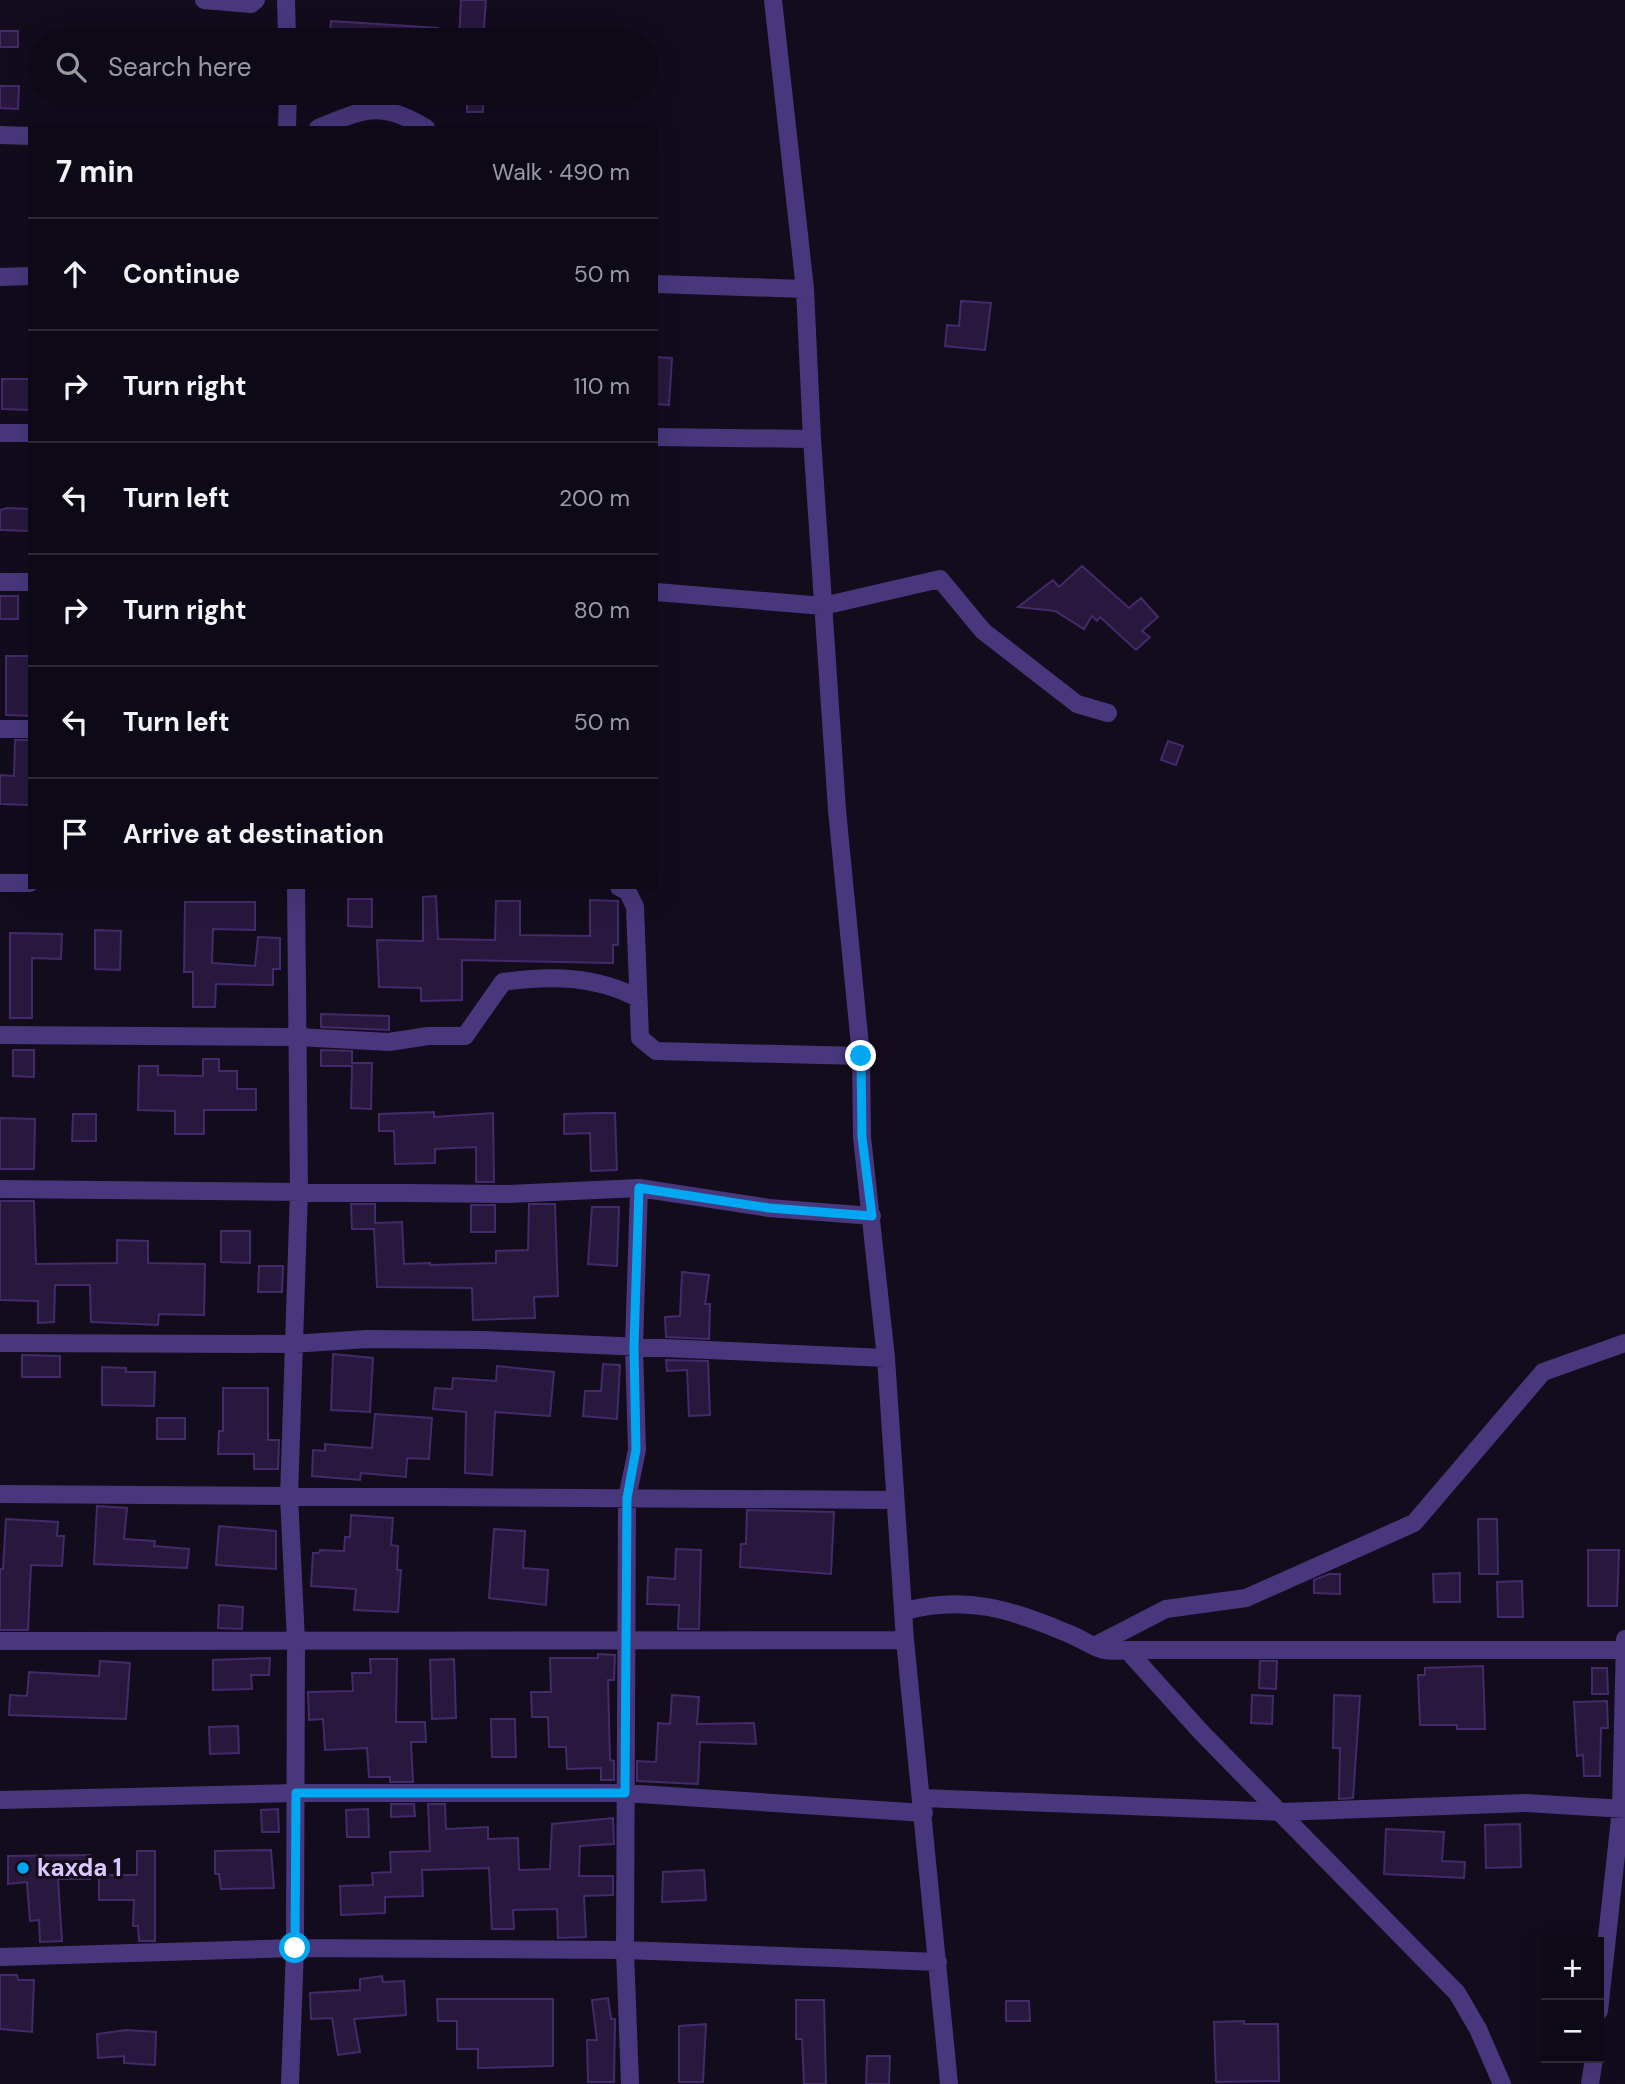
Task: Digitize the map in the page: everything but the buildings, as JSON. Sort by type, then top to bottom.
[{"type":"street","points":[[204,0],[251,4],[256,0]]},
{"type":"street","points":[[286,0],[287,28]]},
{"type":"street","points":[[774,0],[805,289],[812,439],[837,810],[861,1056],[862,1137],[886,1358],[893,1500],[905,1611],[905,1640],[924,1805],[949,2084]]},
{"type":"street","points":[[287,126],[288,105]]},
{"type":"street","points":[[323,126],[366,108],[402,113],[423,126]]},
{"type":"street","points":[[0,135],[28,136]]},
{"type":"street","points":[[0,276],[28,276]]},
{"type":"street","points":[[658,284],[805,289]]},
{"type":"street","points":[[0,433],[28,433]]},
{"type":"street","points":[[658,438],[812,439]]},
{"type":"street","points":[[658,592],[823,606],[940,579],[983,631],[1077,704],[1108,713]]},
{"type":"street","points":[[0,582],[28,582]]},
{"type":"street","points":[[0,729],[28,729]]},
{"type":"street","points":[[0,883],[28,883]]},
{"type":"street","points":[[290,2084],[295,1948],[296,1793],[296,1641],[289,1496],[299,1191],[296,889]]},
{"type":"street","points":[[623,889],[628,892],[635,907],[640,1038],[656,1051],[861,1056]]},
{"type":"street","points":[[0,1035],[298,1037],[389,1042],[428,1036],[465,1036],[503,982],[540,977],[612,984],[638,998]]},
{"type":"street","points":[[0,1189],[507,1194],[639,1188],[769,1208],[872,1216]]},
{"type":"street","points":[[630,2084],[625,1950],[627,1498],[636,1450],[634,1346],[639,1188]]},
{"type":"street","points":[[0,1343],[292,1344],[367,1339],[634,1346],[886,1358]]},
{"type":"street","points":[[1094,1646],[1166,1609],[1246,1598],[1414,1523],[1543,1372],[1625,1343]]},
{"type":"street","points":[[0,1494],[893,1500]]},
{"type":"street","points":[[905,1611],[932,1604],[977,1605],[1016,1611],[1106,1652],[1624,1644],[1623,1810],[1600,2000]]},
{"type":"street","points":[[0,1641],[905,1640]]},
{"type":"street","points":[[1127,1650],[1202,1733],[1457,1993],[1478,2029],[1502,2084]]},
{"type":"street","points":[[0,1800],[296,1793],[625,1793],[924,1805],[1282,1812],[1526,1803],[1623,1810]]},
{"type":"street","points":[[0,1957],[295,1948],[625,1950],[938,1962]]},
{"type":"street","points":[[1591,2084],[1593,2063]]},
{"type":"place","name":"kaxda 1","points":[[23,1868]]},
{"type":"route","points":[[295,1948],[296,1793],[625,1793],[627,1498],[636,1450],[634,1346],[639,1188],[769,1208],[872,1216],[862,1137],[861,1056]]}]
